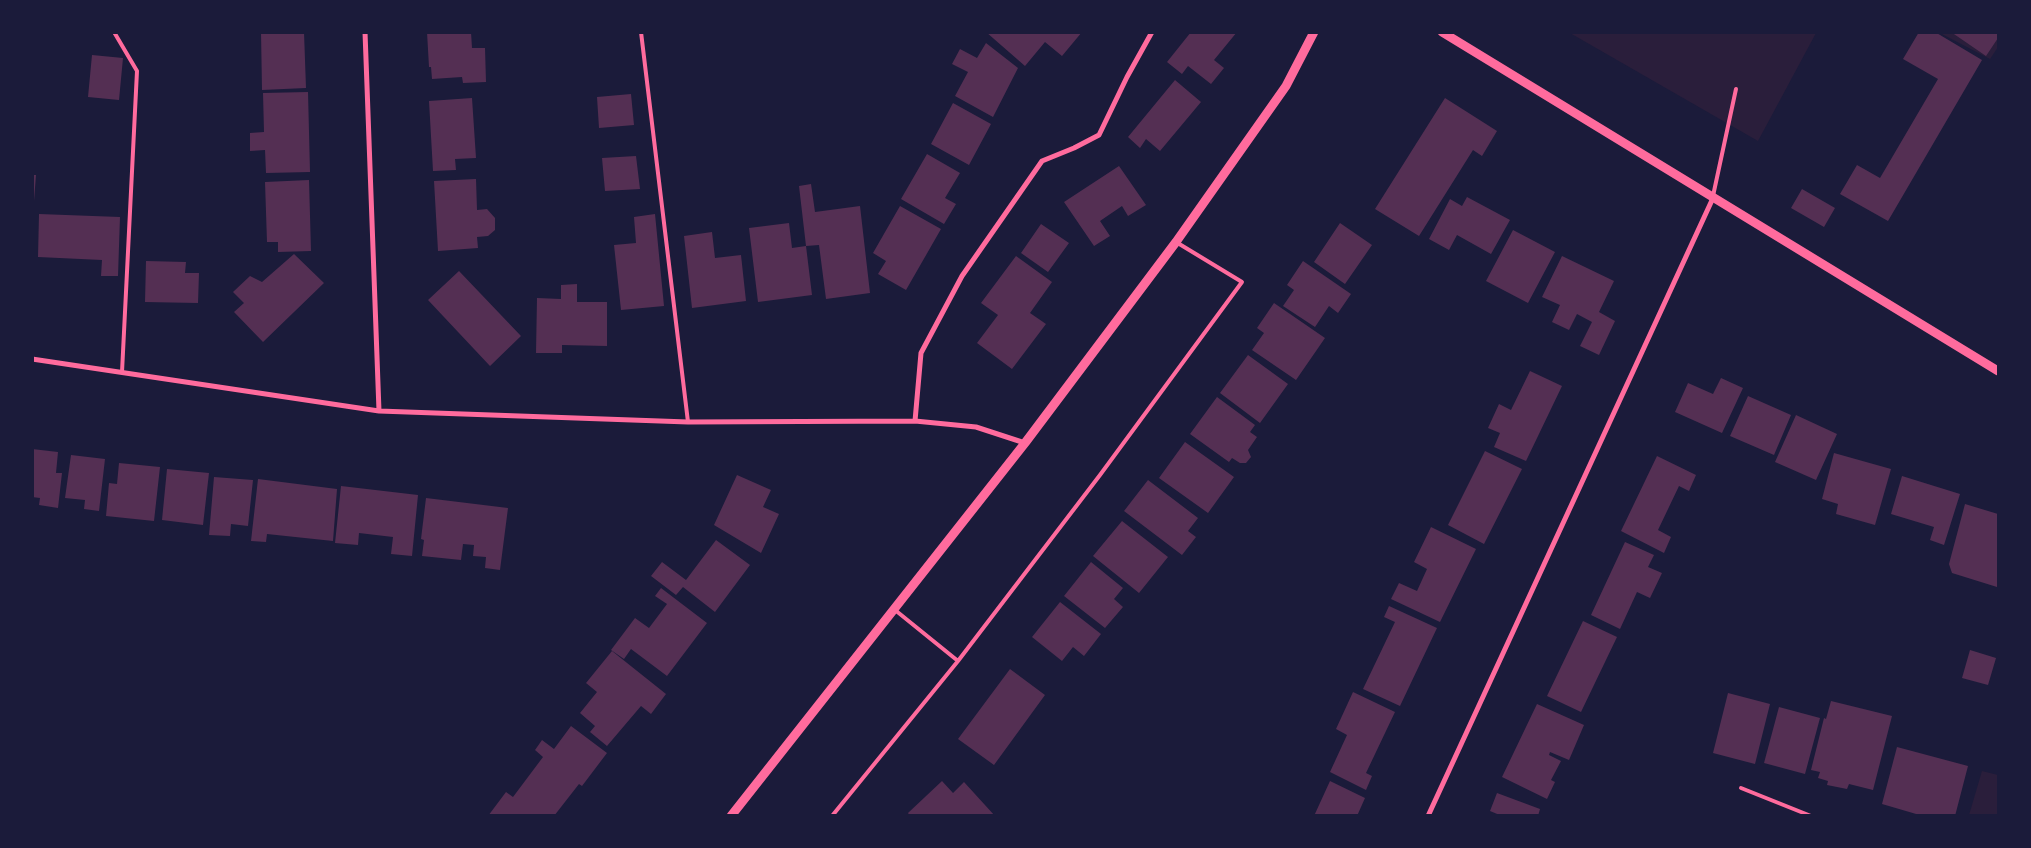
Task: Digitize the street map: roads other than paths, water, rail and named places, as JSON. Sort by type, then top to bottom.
[{"type":"street","points":[[365,32],[379,411]]},
{"type":"street","points":[[915,421],[921,353],[962,276],[1042,161],[1099,135],[1127,77],[1152,32]]},
{"type":"street","points":[[731,816],[1025,443],[1176,242],[1286,86],[1314,32]]},
{"type":"street","points":[[1442,32],[1712,198],[1998,370]]},
{"type":"street","points":[[1428,816],[1712,198]]},
{"type":"street","points":[[32,359],[379,411],[688,422],[915,421],[976,427],[1025,443]]},
{"type":"lane","points":[[114,32],[137,71],[122,372]]},
{"type":"lane","points":[[641,32],[688,422]]},
{"type":"lane","points":[[1712,198],[1736,89]]},
{"type":"lane","points":[[832,816],[958,661],[1100,475],[1242,282],[1176,242]]},
{"type":"lane","points":[[895,610],[958,661]]},
{"type":"lane","points":[[1741,788],[1811,816]]}]
